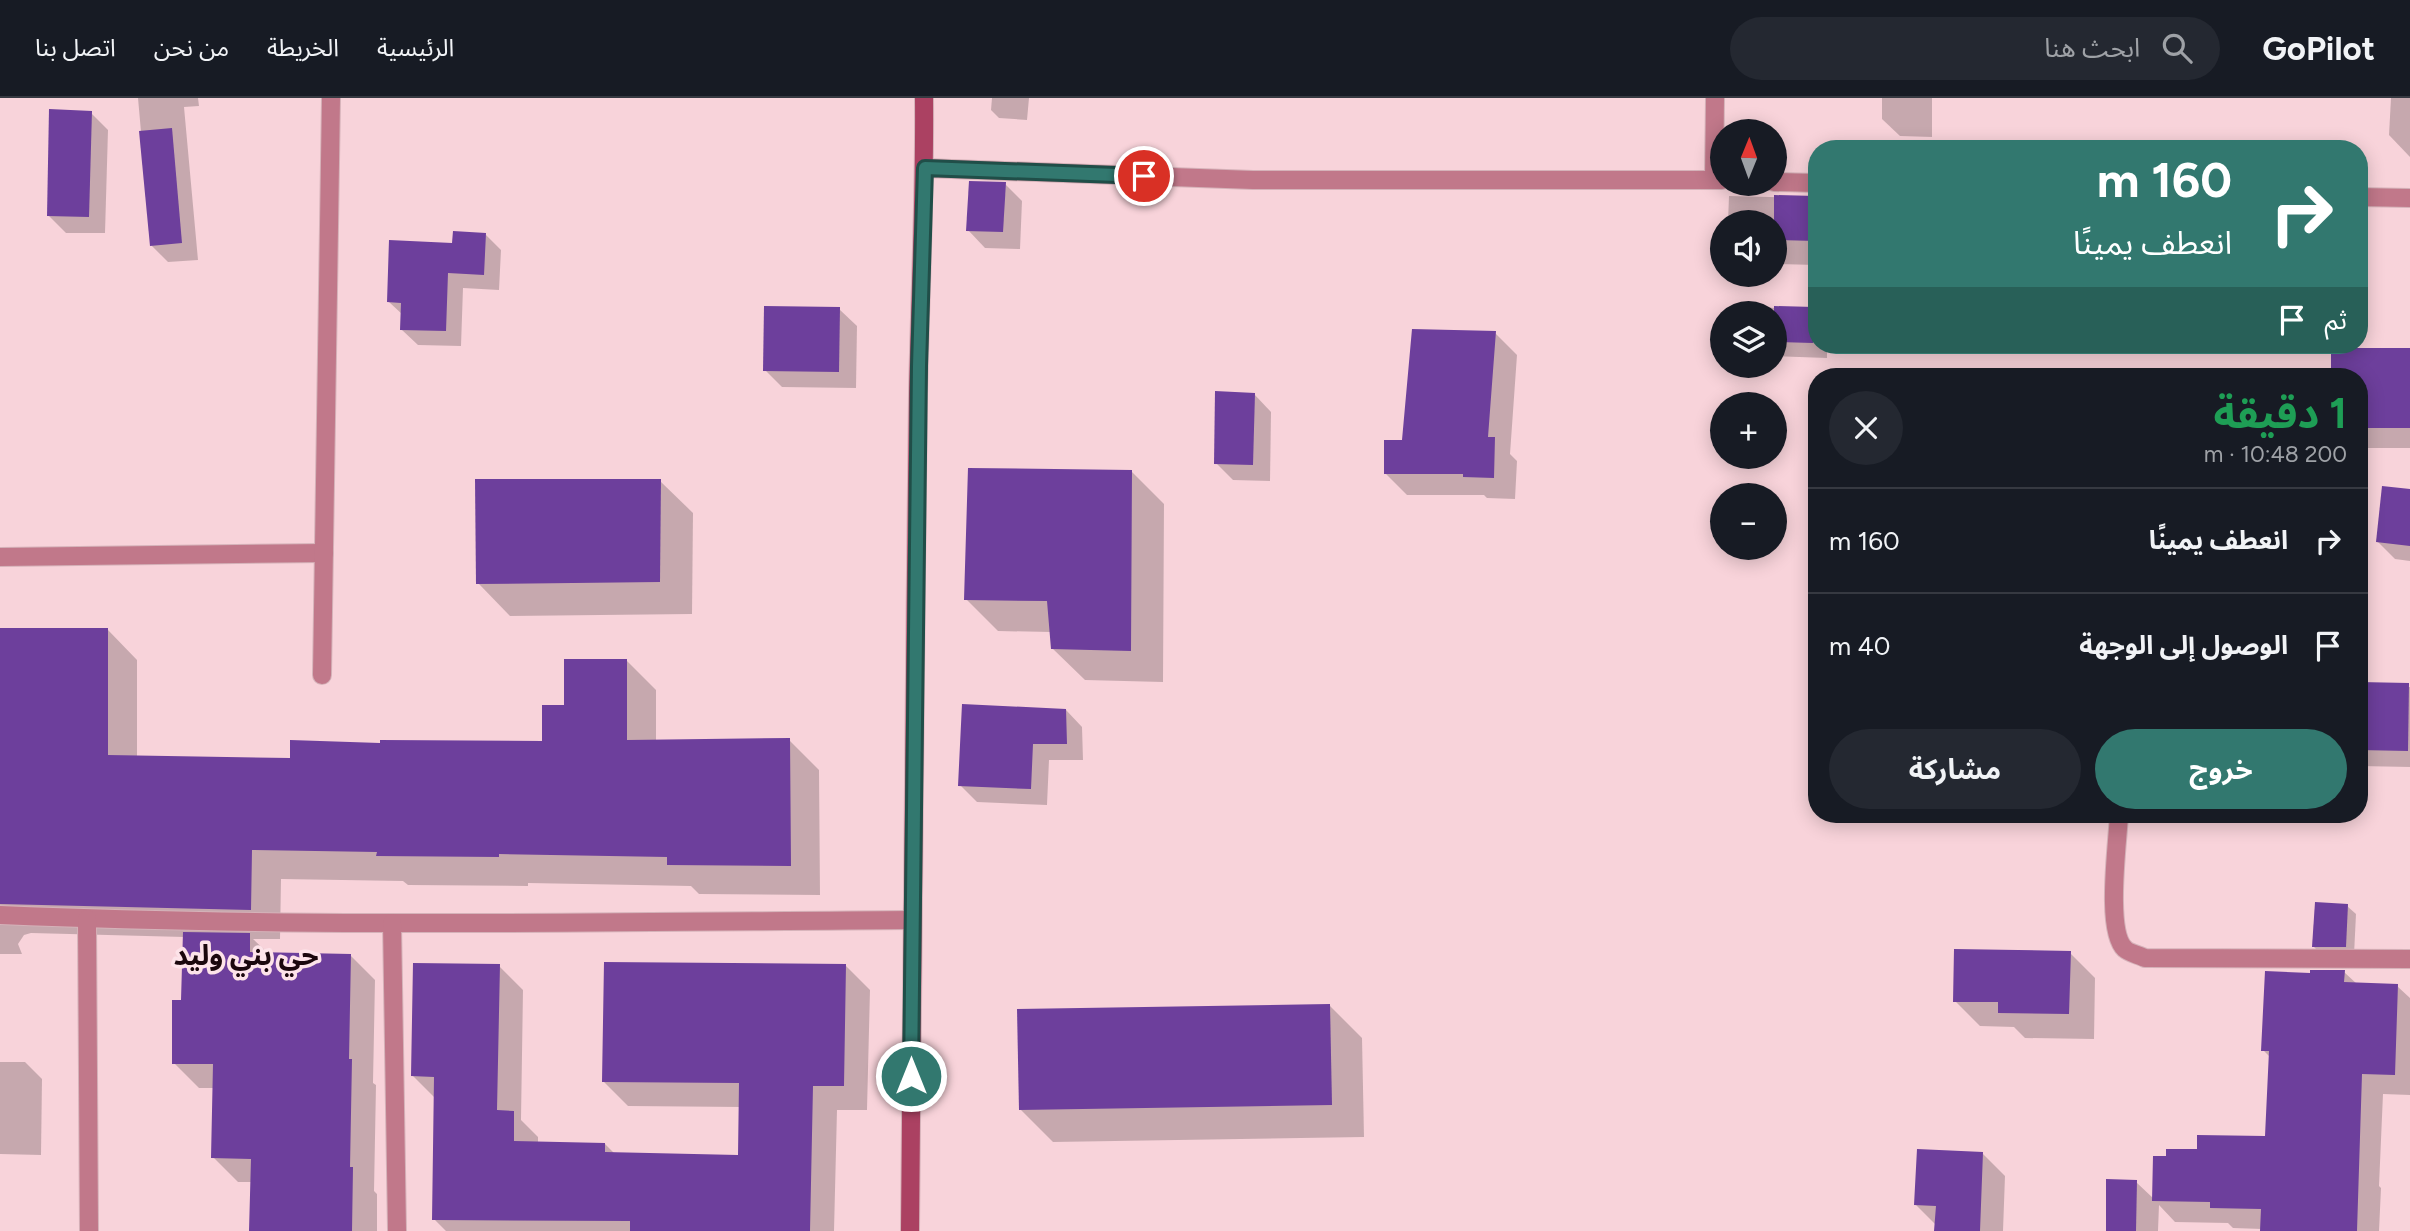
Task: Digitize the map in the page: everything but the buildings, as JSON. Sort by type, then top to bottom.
[{"type":"main road","points":[[911,1231],[911,920],[917,667],[919,366],[925,168],[924,98]]},
{"type":"street","points":[[322,675],[331,98]]},
{"type":"street","points":[[1715,98],[1716,119]]},
{"type":"street","points":[[925,168],[1253,180],[1710,180]]},
{"type":"street","points":[[1787,182],[1808,183]]},
{"type":"street","points":[[2368,197],[2410,198]]},
{"type":"street","points":[[0,556],[324,553]]},
{"type":"street","points":[[2118,823],[2113,914],[2116,935],[2125,949],[2145,958],[2410,959]]},
{"type":"street","points":[[0,915],[88,919],[392,923],[911,920]]},
{"type":"street","points":[[88,919],[89,1231]]},
{"type":"street","points":[[392,923],[397,1230]]},
{"type":"district","name":"حي بني وليد","points":[[246,955]]},
{"type":"route","points":[[911,1076],[919,366],[925,168],[1144,176]]}]
